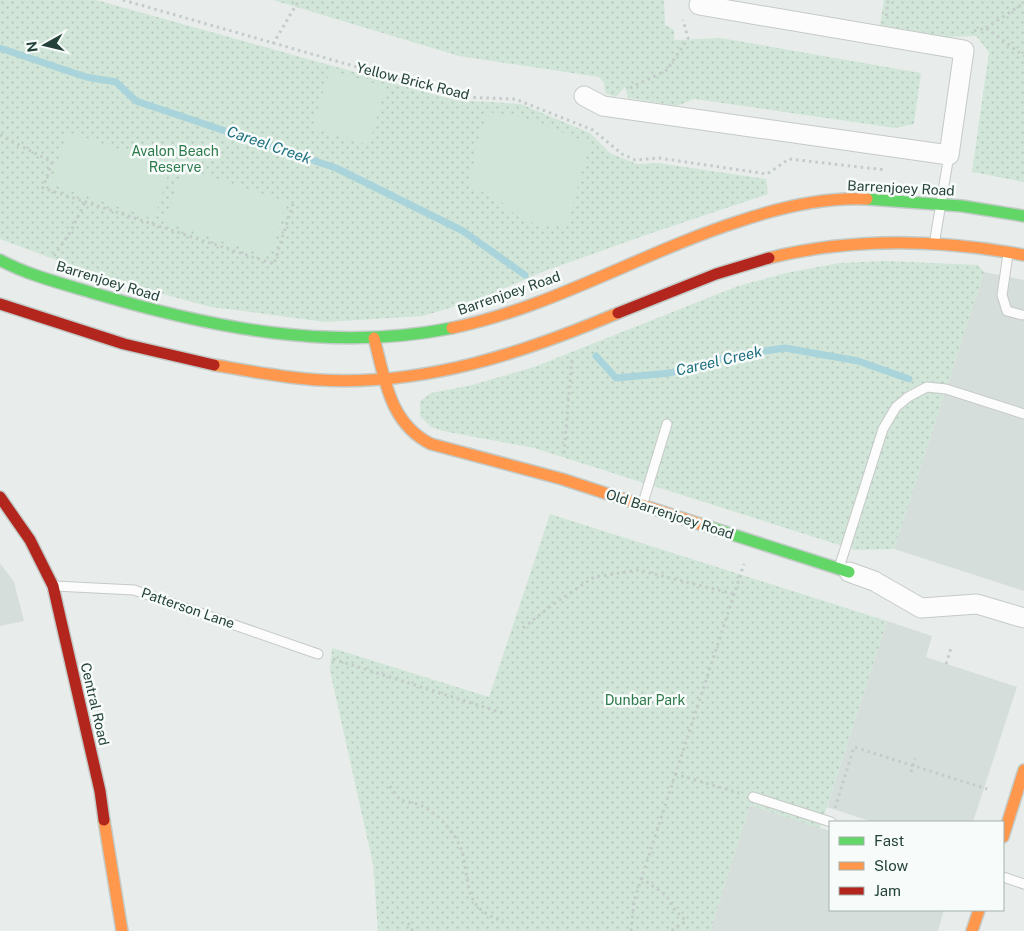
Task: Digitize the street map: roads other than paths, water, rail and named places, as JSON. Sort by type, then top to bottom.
[{"type":"main road","name":"Barrenjoey Road","points":[[0,260],[17,269],[137,308],[214,326],[270,333],[374,338],[430,332],[463,326],[533,303],[696,236],[767,214],[808,204],[847,199],[941,203],[1024,216]]},
{"type":"main road","points":[[0,304],[140,349],[215,366],[320,380],[386,377],[431,373],[484,361],[542,342],[718,273],[777,256],[869,242],[935,242],[1024,255]]},
{"type":"main road","name":"Old Barrenjoey Road","points":[[374,338],[397,412],[413,434],[430,444],[562,480],[844,571]]},
{"type":"main road","name":"Central Road","points":[[0,497],[26,531],[38,552],[53,586],[100,791],[122,931]]},
{"type":"main road","points":[[1004,833],[1024,770]]},
{"type":"main road","points":[[972,931],[979,911]]},
{"type":"street","points":[[584,96],[603,106],[949,155],[964,50],[691,9]]},
{"type":"street","name":"Old Barrenjoey Road","points":[[844,571],[874,581],[921,608],[977,604],[1024,618]]},
{"type":"lane","points":[[935,242],[949,155]]},
{"type":"lane","points":[[1008,252],[1002,295],[1007,311],[1022,315]]},
{"type":"lane","points":[[844,571],[883,429],[896,406],[908,396],[927,387],[946,389],[1024,414]]},
{"type":"lane","points":[[642,505],[667,424]]},
{"type":"lane","name":"Patterson Lane","points":[[53,586],[134,590],[318,654]]},
{"type":"lane","points":[[752,797],[829,821]]},
{"type":"lane","points":[[1004,877],[1024,884]]},
{"type":"waterway","name":"Careel Creek","points":[[0,48],[86,77],[116,82],[136,101],[336,168],[463,231],[525,275]]},
{"type":"waterway","name":"Careel Creek","points":[[596,356],[616,378],[670,373],[730,356],[785,348],[858,361],[909,379]]},
{"type":"park label","name":"Avalon Beach Reserve","points":[[175,160]]},
{"type":"park label","name":"Dunbar Park","points":[[645,700]]}]
